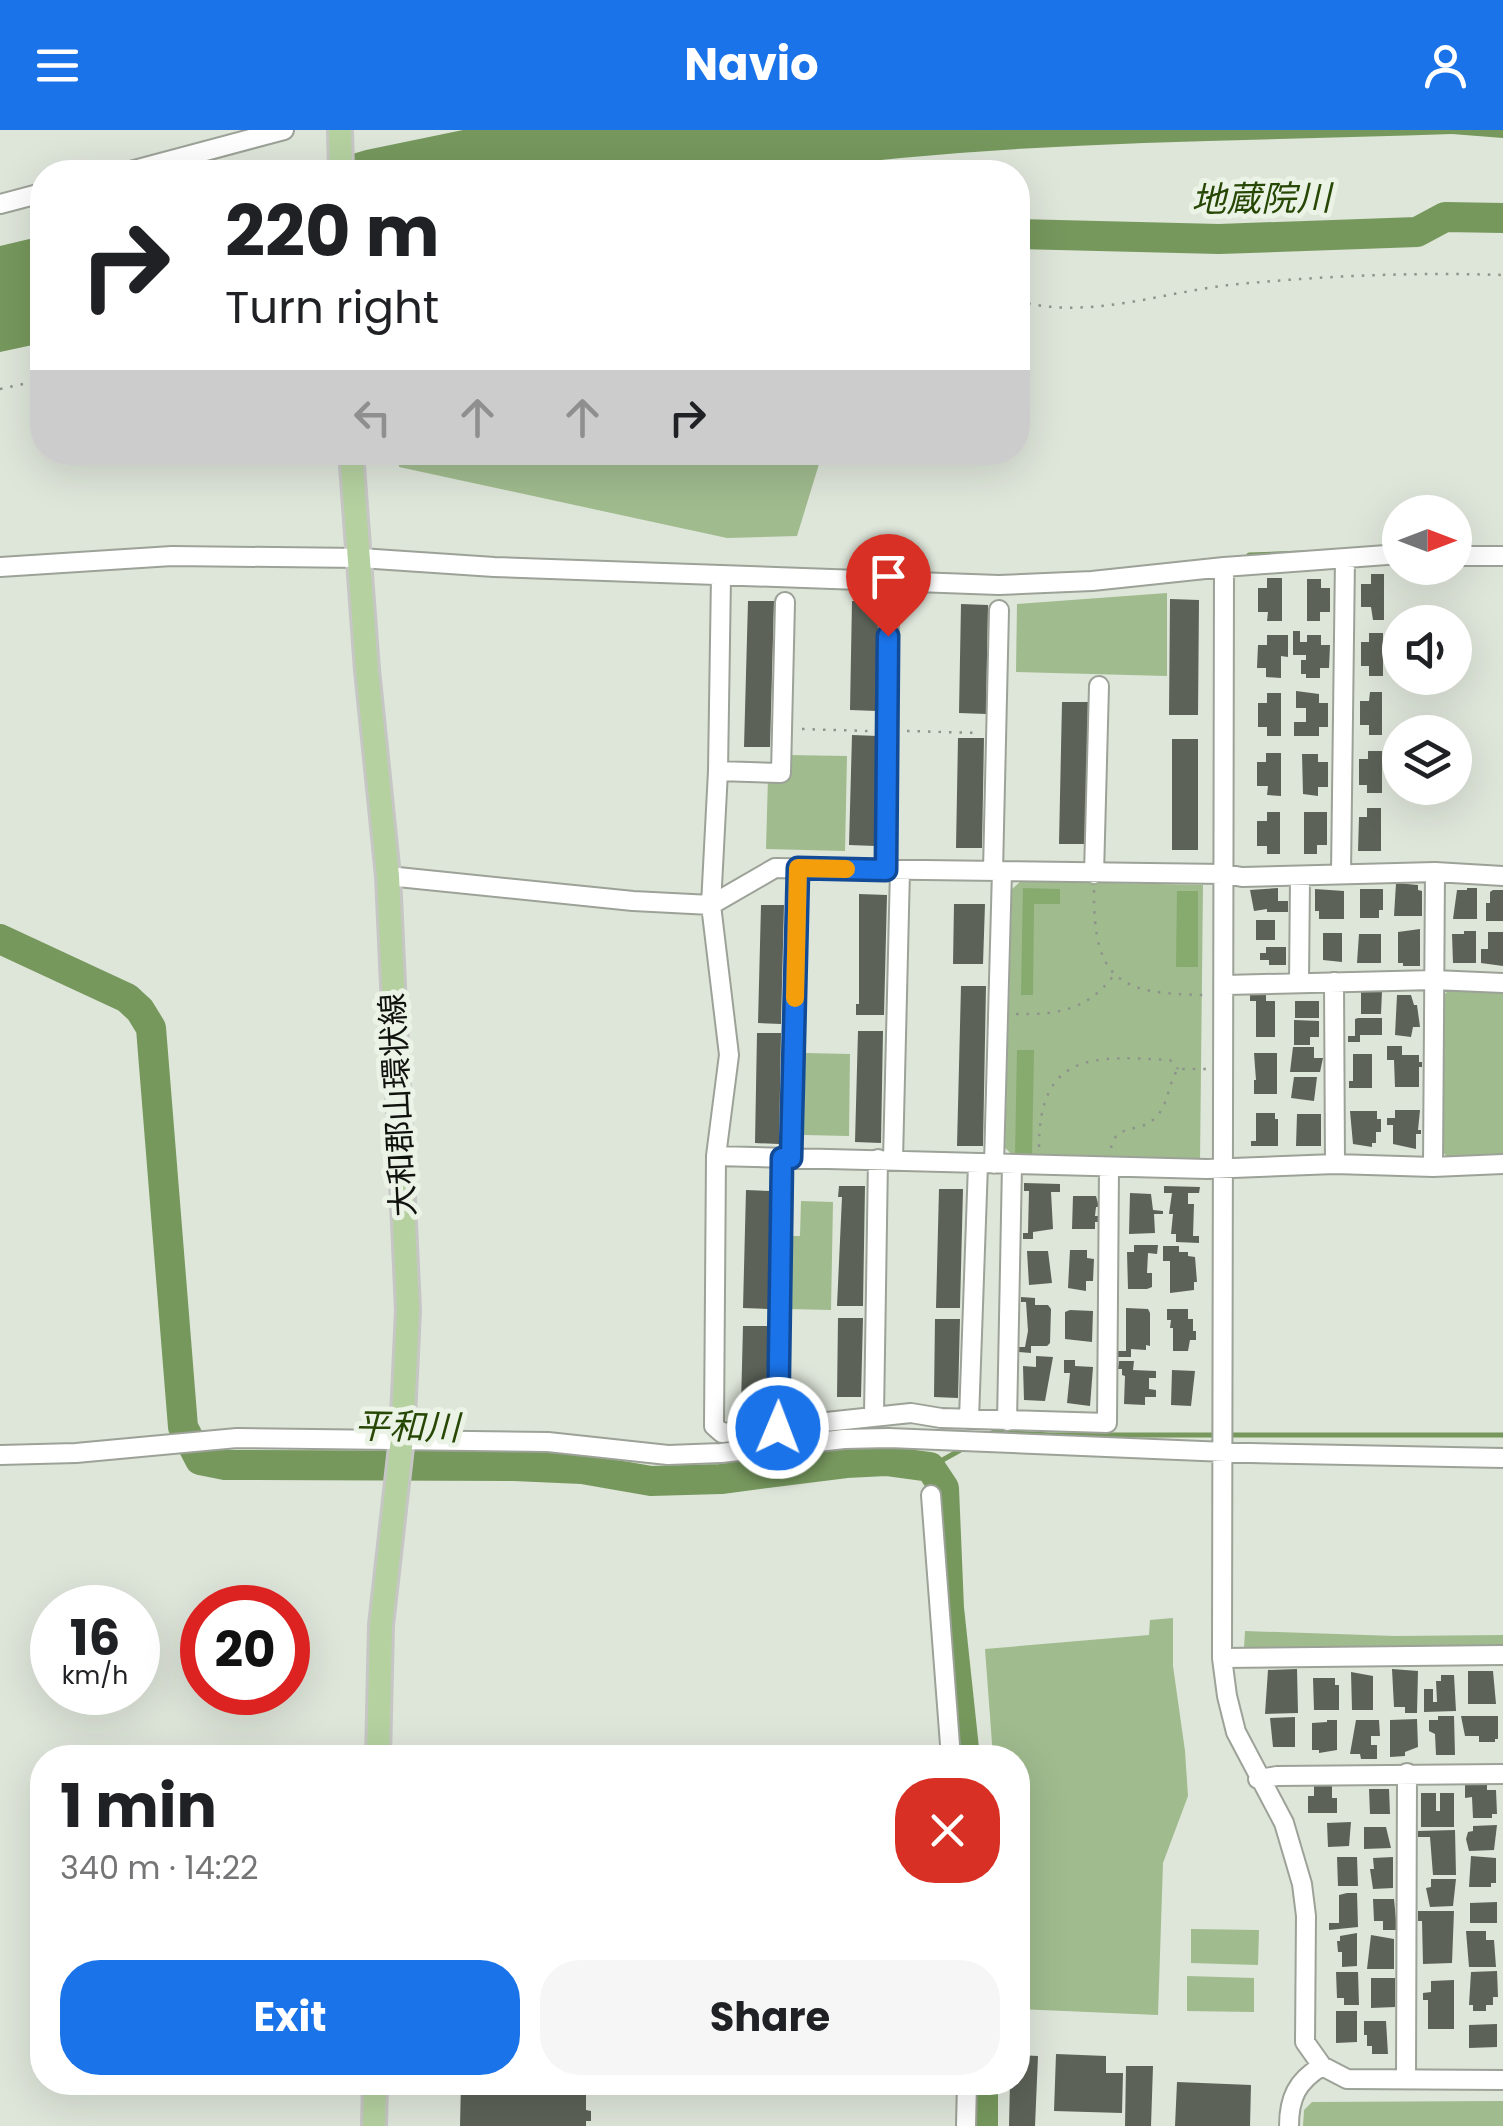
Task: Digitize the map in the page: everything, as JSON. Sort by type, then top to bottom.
[{"type":"main road","points":[[340,130],[341,160]]},
{"type":"main road","name":"大和郡山環状線","points":[[352,465],[366,670],[388,876],[408,1310],[399,1460],[381,1625],[378,1745]]},
{"type":"main road","points":[[374,2126],[375,2095]]},
{"type":"street","points":[[172,160],[284,130]]},
{"type":"street","points":[[0,204],[30,197]]},
{"type":"street","points":[[0,567],[172,556],[360,558],[1000,585],[1092,581],[1382,555]]},
{"type":"street","points":[[1472,556],[1503,556]]},
{"type":"street","points":[[1341,874],[1345,558]]},
{"type":"street","points":[[1224,567],[1222,1658],[1236,1732],[1284,1824],[1302,1884],[1306,1916],[1303,2032],[1309,2050],[1322,2066],[1347,2079],[1503,2080]]},
{"type":"street","points":[[722,576],[711,906],[728,1055],[716,1156],[714,1426],[722,1434],[911,1413],[1107,1424],[1109,1168]]},
{"type":"street","points":[[718,771],[782,773],[785,602]]},
{"type":"street","points":[[874,1416],[893,870],[888,604]]},
{"type":"street","points":[[999,610],[995,1165],[1007,1421]]},
{"type":"street","points":[[1094,883],[1099,686]]},
{"type":"street","points":[[388,876],[711,906],[775,868],[997,871],[1094,883],[1225,874],[1434,872],[1503,876]]},
{"type":"street","points":[[778,1428],[798,868]]},
{"type":"street","points":[[1433,1167],[1434,872]]},
{"type":"street","points":[[1299,983],[1300,876]]},
{"type":"street","points":[[1225,985],[1434,980],[1503,983]]},
{"type":"street","points":[[1334,982],[1335,1164]]},
{"type":"street","points":[[716,1156],[1109,1168],[1503,1164]]},
{"type":"street","points":[[970,1419],[995,1165]]},
{"type":"street","points":[[0,1455],[237,1438],[399,1460],[548,1442],[668,1455],[844,1439],[1503,1458]]},
{"type":"street","points":[[931,1495],[950,1745]]},
{"type":"street","points":[[1222,1658],[1503,1656]]},
{"type":"street","points":[[1406,2079],[1407,1773]]},
{"type":"street","points":[[1258,1779],[1503,1774]]},
{"type":"street","points":[[1289,2126],[1289,2108],[1296,2088],[1322,2066]]},
{"type":"street","points":[[966,2126],[967,2095]]},
{"type":"path","points":[[1030,304],[1101,306],[1272,281],[1503,275]]},
{"type":"path","points":[[0,389],[30,383]]},
{"type":"path","points":[[1094,883],[1097,944],[1115,974],[1146,992],[1208,995]]},
{"type":"path","points":[[1023,1014],[1050,1014],[1074,1008],[1096,995],[1115,974]]},
{"type":"path","points":[[1040,1166],[1041,1107],[1060,1076],[1084,1063],[1113,1057],[1170,1060],[1178,1069],[1208,1070]]},
{"type":"path","points":[[1109,1168],[1112,1139],[1156,1118],[1178,1069]]},
{"type":"shaded area","points":[[463,130],[1503,130],[1503,138],[1452,134],[1118,144],[888,160],[332,160]]},
{"type":"shaded area","points":[[30,239],[30,346],[0,352],[0,246]]},
{"type":"shaded area","points":[[819,465],[797,536],[727,538],[399,467]]},
{"type":"shaded area","points":[[1167,593],[1167,676],[1016,672],[1017,604]]},
{"type":"shaded area","points":[[787,755],[847,756],[845,851],[766,849],[768,777]]},
{"type":"shaded area","points":[[1021,881],[1203,885],[1200,1161],[1016,1158],[1005,1148],[1012,889]]},
{"type":"shaded area","points":[[1023,888],[1060,889],[1060,904],[1034,904],[1033,995],[1021,995]]},
{"type":"shaded area","points":[[1177,891],[1198,891],[1198,967],[1176,967]]},
{"type":"shaded area","points":[[1451,988],[1503,991],[1503,1157],[1450,1160],[1442,1151],[1443,996]]},
{"type":"shaded area","points":[[1017,1050],[1034,1050],[1032,1156],[1015,1156]]},
{"type":"shaded area","points":[[805,1053],[850,1054],[849,1136],[804,1135]]},
{"type":"shaded area","points":[[801,1201],[833,1202],[831,1310],[788,1309],[789,1236],[800,1236]]},
{"type":"shaded area","points":[[1173,1618],[1173,1666],[1188,1796],[1163,1863],[1158,2015],[1030,2010],[1030,1745],[992,1745],[985,1649],[1149,1635],[1150,1620]]},
{"type":"shaded area","points":[[1245,1631],[1503,1635],[1503,1650],[1244,1649]]},
{"type":"shaded area","points":[[1191,1929],[1259,1930],[1258,1965],[1191,1963]]},
{"type":"shaded area","points":[[1187,1976],[1254,1978],[1254,2012],[1187,2011]]},
{"type":"shaded area","points":[[1503,2101],[1503,2126],[1303,2126],[1304,2110],[1312,2102]]},
{"type":"building","points":[[1371,574],[1382,574],[1382,620],[1373,620],[1371,607],[1361,607],[1361,584],[1371,584]]},
{"type":"building","points":[[1267,578],[1282,578],[1282,621],[1267,621],[1268,612],[1258,612],[1258,588],[1267,588]]},
{"type":"building","points":[[1307,579],[1321,579],[1321,588],[1330,588],[1330,612],[1320,612],[1320,621],[1307,621]]},
{"type":"building","points":[[1170,599],[1199,600],[1198,715],[1169,715]]},
{"type":"building","points":[[748,601],[774,601],[770,747],[744,747]]},
{"type":"building","points":[[852,601],[879,601],[877,711],[850,710]]},
{"type":"building","points":[[961,604],[988,605],[986,714],[959,713]]},
{"type":"building","points":[[1293,631],[1300,631],[1300,642],[1307,642],[1307,635],[1321,635],[1321,645],[1330,645],[1329,668],[1320,668],[1320,678],[1301,674],[1301,660],[1306,660],[1306,655],[1293,655]]},
{"type":"building","points":[[1369,633],[1382,633],[1382,676],[1369,676],[1369,666],[1361,666],[1361,642],[1369,642]]},
{"type":"building","points":[[1267,635],[1288,635],[1288,657],[1281,656],[1281,678],[1266,677],[1266,668],[1257,668],[1258,645],[1267,645]]},
{"type":"building","points":[[1296,691],[1319,694],[1319,703],[1328,703],[1328,727],[1319,727],[1319,736],[1294,736],[1294,722],[1306,722],[1306,708],[1296,708]]},
{"type":"building","points":[[1370,692],[1382,692],[1382,735],[1369,735],[1369,725],[1360,725],[1360,701],[1369,701]]},
{"type":"building","points":[[1267,693],[1281,693],[1281,736],[1267,736],[1267,727],[1258,727],[1258,703],[1267,703]]},
{"type":"building","points":[[1062,702],[1088,702],[1085,844],[1059,844]]},
{"type":"building","points":[[852,735],[878,736],[876,846],[849,845]]},
{"type":"building","points":[[958,738],[984,738],[982,848],[956,848]]},
{"type":"building","points":[[1172,739],[1198,739],[1198,850],[1172,850]]},
{"type":"building","points":[[1368,751],[1382,751],[1382,793],[1367,793],[1367,785],[1359,785],[1359,759],[1368,759]]},
{"type":"building","points":[[1266,753],[1281,753],[1281,796],[1267,795],[1268,786],[1257,786],[1257,762],[1266,762]]},
{"type":"building","points":[[1302,754],[1318,754],[1318,762],[1328,762],[1328,787],[1318,787],[1318,796],[1303,794]]},
{"type":"building","points":[[1367,808],[1381,808],[1381,851],[1358,851],[1359,817],[1367,817]]},
{"type":"building","points":[[1267,812],[1280,812],[1280,854],[1267,854],[1267,846],[1257,846],[1257,821],[1267,821]]},
{"type":"building","points":[[1304,812],[1327,812],[1327,845],[1317,845],[1317,854],[1304,854]]},
{"type":"building","points":[[1396,883],[1418,885],[1422,891],[1422,916],[1394,916]]},
{"type":"building","points":[[1278,888],[1278,901],[1288,901],[1288,912],[1254,911],[1250,890]]},
{"type":"building","points":[[1477,888],[1477,919],[1453,919],[1457,890]]},
{"type":"building","points":[[1315,889],[1344,891],[1344,919],[1319,919]]},
{"type":"building","points":[[1360,889],[1383,889],[1379,918],[1360,918]]},
{"type":"building","points":[[1493,890],[1503,890],[1503,921],[1486,921],[1486,903],[1490,903]]},
{"type":"building","points":[[859,894],[887,895],[884,1015],[856,1015]]},
{"type":"building","points":[[954,904],[985,904],[983,964],[953,964]]},
{"type":"building","points":[[761,905],[784,905],[781,1024],[758,1023]]},
{"type":"building","points":[[1256,920],[1275,920],[1275,940],[1256,940]]},
{"type":"building","points":[[1420,929],[1420,966],[1403,966],[1398,963],[1398,932]]},
{"type":"building","points":[[1476,931],[1476,963],[1453,963],[1452,934]]},
{"type":"building","points":[[1488,932],[1503,932],[1503,966],[1481,963],[1481,949],[1488,949]]},
{"type":"building","points":[[1323,933],[1342,933],[1342,962],[1323,960]]},
{"type":"building","points":[[1359,934],[1381,934],[1381,963],[1357,963]]},
{"type":"building","points":[[1266,947],[1286,947],[1286,965],[1269,965],[1269,960],[1260,960]]},
{"type":"building","points":[[961,986],[986,986],[983,1146],[957,1146]]},
{"type":"building","points":[[1361,991],[1382,991],[1381,1014],[1361,1014]]},
{"type":"building","points":[[1250,994],[1266,994],[1266,1001],[1275,1001],[1275,1037],[1256,1037],[1256,1001],[1250,1001]]},
{"type":"building","points":[[1397,995],[1411,995],[1417,1005],[1420,1027],[1413,1027],[1411,1037],[1395,1035]]},
{"type":"building","points":[[1295,1001],[1319,1001],[1319,1018],[1295,1018]]},
{"type":"building","points":[[1358,1018],[1382,1018],[1382,1035],[1360,1035],[1360,1042],[1348,1042],[1348,1036],[1355,1036]]},
{"type":"building","points":[[1294,1020],[1319,1021],[1319,1037],[1310,1037],[1310,1045],[1294,1045]]},
{"type":"building","points":[[858,1031],[883,1031],[881,1143],[855,1142]]},
{"type":"building","points":[[757,1033],[781,1033],[779,1144],[755,1143]]},
{"type":"building","points":[[1387,1046],[1402,1046],[1402,1055],[1419,1055],[1419,1087],[1395,1087],[1394,1060],[1387,1060]]},
{"type":"building","points":[[1293,1047],[1314,1047],[1314,1058],[1323,1058],[1320,1072],[1290,1072]]},
{"type":"building","points":[[1254,1053],[1277,1053],[1277,1094],[1254,1094]]},
{"type":"building","points":[[1353,1054],[1372,1054],[1372,1088],[1349,1088],[1349,1081],[1353,1081]]},
{"type":"building","points":[[1294,1077],[1317,1077],[1314,1101],[1291,1098]]},
{"type":"building","points":[[1395,1110],[1420,1110],[1421,1134],[1416,1134],[1416,1149],[1393,1144],[1393,1125],[1387,1125],[1387,1118],[1395,1118]]},
{"type":"building","points":[[1350,1111],[1377,1111],[1381,1132],[1376,1132],[1372,1147],[1353,1144]]},
{"type":"building","points":[[1256,1113],[1275,1113],[1278,1146],[1251,1146],[1251,1141],[1256,1141]]},
{"type":"building","points":[[1297,1114],[1321,1114],[1321,1146],[1296,1146]]},
{"type":"building","points":[[1024,1183],[1060,1184],[1060,1192],[1051,1192],[1053,1229],[1033,1232],[1033,1239],[1023,1239],[1023,1233],[1028,1233],[1029,1191],[1024,1191]]},
{"type":"building","points":[[839,1186],[865,1186],[863,1306],[837,1306],[842,1197],[838,1197]]},
{"type":"building","points":[[1164,1186],[1200,1187],[1199,1193],[1188,1193],[1188,1204],[1194,1204],[1193,1236],[1199,1236],[1199,1243],[1176,1242],[1176,1234],[1171,1234],[1172,1193],[1164,1193]]},
{"type":"building","points":[[939,1189],[963,1189],[960,1308],[936,1308]]},
{"type":"building","points":[[746,1190],[771,1191],[768,1309],[743,1308]]},
{"type":"building","points":[[1130,1193],[1151,1194],[1153,1210],[1163,1211],[1154,1214],[1155,1233],[1129,1234]]},
{"type":"building","points":[[1073,1196],[1096,1196],[1099,1207],[1095,1216],[1099,1216],[1099,1222],[1095,1222],[1095,1229],[1072,1229]]},
{"type":"building","points":[[1134,1245],[1158,1245],[1157,1254],[1148,1253],[1147,1273],[1152,1273],[1152,1287],[1147,1289],[1128,1289],[1127,1252],[1134,1252]]},
{"type":"building","points":[[1163,1246],[1179,1246],[1179,1252],[1195,1257],[1194,1290],[1170,1293],[1170,1261],[1163,1261]]},
{"type":"building","points":[[1070,1250],[1087,1250],[1087,1258],[1094,1259],[1093,1281],[1086,1281],[1086,1291],[1068,1288]]},
{"type":"building","points":[[1027,1251],[1048,1251],[1052,1283],[1029,1285]]},
{"type":"building","points":[[1021,1297],[1035,1298],[1035,1305],[1048,1305],[1051,1309],[1050,1343],[1031,1346],[1031,1353],[1019,1352],[1019,1347],[1025,1347],[1028,1331],[1026,1302],[1021,1302]]},
{"type":"building","points":[[1126,1308],[1148,1309],[1150,1346],[1146,1345],[1146,1350],[1131,1349],[1131,1357],[1118,1357],[1118,1351],[1126,1351]]},
{"type":"building","points":[[1167,1309],[1188,1309],[1188,1319],[1193,1319],[1196,1340],[1190,1340],[1188,1351],[1173,1351],[1173,1328],[1171,1320],[1167,1320]]},
{"type":"building","points":[[1093,1311],[1092,1342],[1065,1339],[1065,1312]]},
{"type":"building","points":[[838,1318],[863,1318],[861,1397],[837,1397]]},
{"type":"building","points":[[935,1319],[960,1319],[958,1398],[934,1397]]},
{"type":"building","points":[[743,1326],[768,1326],[766,1405],[741,1405]]},
{"type":"building","points":[[1036,1356],[1053,1357],[1045,1401],[1024,1400],[1023,1366],[1036,1367]]},
{"type":"building","points":[[1064,1360],[1075,1360],[1075,1366],[1093,1367],[1090,1406],[1067,1403],[1070,1373],[1064,1373]]},
{"type":"building","points":[[1119,1361],[1134,1361],[1133,1370],[1156,1371],[1156,1378],[1149,1378],[1149,1389],[1156,1390],[1156,1397],[1145,1397],[1145,1405],[1124,1404],[1125,1376],[1118,1369]]},
{"type":"building","points":[[1172,1370],[1195,1371],[1191,1406],[1171,1405]]},
{"type":"building","points":[[1297,1669],[1298,1713],[1265,1714],[1268,1670]]},
{"type":"building","points":[[1392,1669],[1418,1671],[1417,1713],[1405,1713],[1405,1707],[1394,1707]]},
{"type":"building","points":[[1468,1671],[1493,1671],[1496,1704],[1468,1704]]},
{"type":"building","points":[[1351,1672],[1373,1676],[1373,1710],[1352,1710]]},
{"type":"building","points":[[1441,1675],[1454,1675],[1456,1711],[1424,1712],[1424,1689],[1433,1689],[1433,1702],[1437,1702],[1436,1681],[1441,1681]]},
{"type":"building","points":[[1313,1678],[1335,1678],[1335,1685],[1339,1685],[1339,1710],[1314,1710]]},
{"type":"building","points":[[1438,1716],[1454,1716],[1455,1755],[1436,1755],[1435,1734],[1429,1731],[1429,1720],[1438,1720]]},
{"type":"building","points":[[1461,1716],[1498,1716],[1498,1739],[1479,1742],[1479,1736],[1465,1736]]},
{"type":"building","points":[[1295,1717],[1295,1747],[1273,1747],[1270,1718]]},
{"type":"building","points":[[1417,1719],[1418,1747],[1405,1752],[1405,1756],[1390,1757],[1390,1720]]},
{"type":"building","points":[[1337,1720],[1337,1750],[1319,1753],[1312,1750],[1312,1723]]},
{"type":"building","points":[[1356,1720],[1379,1720],[1380,1736],[1371,1736],[1371,1745],[1377,1745],[1377,1759],[1350,1754]]},
{"type":"building","points":[[1465,1784],[1487,1784],[1487,1790],[1496,1790],[1497,1814],[1492,1814],[1492,1818],[1473,1818],[1472,1797],[1465,1798]]},
{"type":"building","points":[[1314,1786],[1332,1786],[1337,1813],[1308,1813],[1308,1796],[1314,1796]]},
{"type":"building","points":[[1369,1789],[1389,1789],[1390,1814],[1370,1814]]},
{"type":"building","points":[[1421,1793],[1436,1793],[1436,1811],[1440,1811],[1440,1793],[1454,1793],[1454,1827],[1421,1827]]},
{"type":"building","points":[[1351,1822],[1349,1846],[1328,1847],[1327,1823]]},
{"type":"building","points":[[1497,1825],[1494,1850],[1469,1851],[1466,1839],[1473,1826]]},
{"type":"building","points":[[1364,1827],[1386,1827],[1391,1848],[1364,1849]]},
{"type":"building","points":[[1455,1830],[1456,1875],[1433,1875],[1430,1837],[1418,1837],[1418,1831]]},
{"type":"building","points":[[1471,1856],[1496,1858],[1496,1883],[1491,1883],[1491,1887],[1469,1887]]},
{"type":"building","points":[[1337,1857],[1357,1857],[1358,1886],[1338,1886]]},
{"type":"building","points":[[1393,1857],[1393,1888],[1373,1889],[1373,1858]]},
{"type":"building","points":[[1431,1879],[1456,1879],[1453,1906],[1430,1907],[1426,1888],[1431,1887]]},
{"type":"building","points":[[1357,1893],[1358,1927],[1329,1930],[1329,1923],[1339,1923],[1339,1895]]},
{"type":"building","points":[[1373,1899],[1394,1899],[1397,1930],[1383,1930],[1383,1921],[1374,1921]]},
{"type":"building","points":[[1497,1902],[1497,1923],[1470,1923],[1470,1903]]},
{"type":"building","points":[[1418,1911],[1454,1911],[1452,1963],[1423,1964],[1422,1921],[1418,1921]]},
{"type":"building","points":[[1466,1931],[1486,1931],[1486,1940],[1494,1940],[1496,1967],[1469,1967]]},
{"type":"building","points":[[1357,1933],[1357,1966],[1342,1967],[1337,1941],[1340,1936]]},
{"type":"building","points":[[1371,1935],[1394,1939],[1394,1969],[1367,1969]]},
{"type":"building","points":[[1497,1971],[1498,1997],[1493,1997],[1493,2005],[1486,2005],[1486,2011],[1473,2011],[1473,2005],[1469,2005],[1471,1972]]},
{"type":"building","points":[[1336,1972],[1358,1972],[1359,2005],[1344,2005],[1344,1998],[1337,1998]]},
{"type":"building","points":[[1371,1978],[1395,1978],[1395,2007],[1371,2008]]},
{"type":"building","points":[[1454,1980],[1454,2029],[1428,2029],[1428,2000],[1423,2000],[1423,1993],[1431,1992],[1431,1981]]},
{"type":"building","points":[[1336,2011],[1357,2011],[1357,2042],[1336,2043]]},
{"type":"building","points":[[1364,2021],[1386,2021],[1388,2054],[1372,2054],[1372,2046],[1367,2046],[1364,2035]]},
{"type":"building","points":[[1497,2024],[1497,2047],[1469,2048],[1469,2025]]},
{"type":"building","points":[[1056,2054],[1106,2056],[1106,2073],[1123,2073],[1122,2113],[1054,2111]]},
{"type":"building","points":[[1030,2056],[1038,2056],[1035,2126],[1009,2126],[1010,2095],[1030,2095]]},
{"type":"building","points":[[1126,2066],[1153,2066],[1151,2126],[1125,2126]]},
{"type":"building","points":[[1177,2082],[1251,2085],[1250,2126],[1175,2126]]},
{"type":"building","points":[[461,2095],[586,2095],[586,2110],[591,2111],[591,2121],[586,2121],[586,2126],[460,2126]]},
{"type":"waterway","name":"地蔵院川","points":[[1030,234],[1219,239],[1417,232],[1445,217],[1503,218]]},
{"type":"waterway","points":[[1249,555],[1302,553]]},
{"type":"waterway","name":"平和川","points":[[0,939],[127,998],[151,1028],[183,1427],[200,1460],[225,1465],[582,1469],[651,1481],[721,1479],[846,1463],[886,1461],[930,1467],[944,1488],[949,1608],[964,1745]]},
{"type":"waterway","points":[[987,1435],[1503,1435]]},
{"type":"waterway","points":[[930,1467],[964,1448]]},
{"type":"waterway","name":"平和川","points":[[983,2095],[983,2126]]},
{"type":"slow traffic","points":[[795,998],[798,868],[846,869]]},
{"type":"route","points":[[778,1428],[782,1158],[791,1158],[798,868],[886,870],[888,636]]}]
